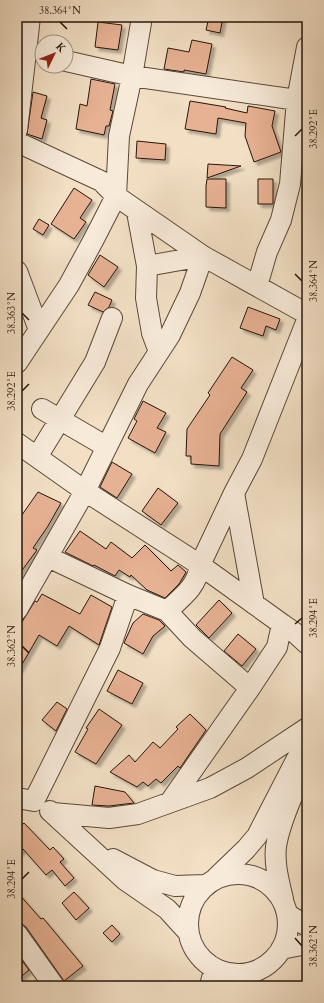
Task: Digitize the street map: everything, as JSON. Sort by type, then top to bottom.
[{"type":"street","points":[[17,130],[30,17]]},
{"type":"street","points":[[17,363],[69,285],[116,196],[119,136],[132,76],[142,17]]},
{"type":"street","points":[[257,286],[267,252],[281,220],[290,184],[297,100],[307,47]]},
{"type":"street","points":[[74,63],[132,76],[297,100]]},
{"type":"street","points":[[17,142],[101,181],[116,196],[137,212],[203,256],[307,314]]},
{"type":"street","points":[[137,212],[147,266],[146,298],[152,333],[159,352]]},
{"type":"street","points":[[147,266],[203,256]]},
{"type":"street","points":[[17,610],[85,491],[138,384],[170,335],[190,293],[203,256]]},
{"type":"street","points":[[17,271],[39,330]]},
{"type":"street","points":[[37,457],[95,362],[112,318]]},
{"type":"street","points":[[167,611],[187,593],[198,576],[200,565],[252,459],[307,320]]},
{"type":"street","points":[[42,409],[107,447]]},
{"type":"street","points":[[17,443],[85,491],[200,565],[295,633],[307,644]]},
{"type":"street","points":[[234,493],[254,604]]},
{"type":"street","points":[[48,557],[128,595],[167,611],[192,638],[250,688]]},
{"type":"street","points":[[25,800],[110,648],[128,595]]},
{"type":"street","points":[[170,802],[277,647],[282,624]]},
{"type":"street","points":[[53,813],[109,818],[138,814],[210,788],[248,768],[307,728]]},
{"type":"street","points":[[307,739],[257,836],[246,849],[196,894],[190,906],[187,919],[188,932],[192,945],[211,978],[218,970],[230,974],[254,972],[274,959],[286,938],[288,926],[286,909],[277,870],[276,847],[282,824],[307,763]]},
{"type":"street","points":[[17,788],[25,800],[53,813],[126,880],[167,909],[188,932]]},
{"type":"street","points":[[91,849],[154,880],[175,886],[211,881],[229,874],[242,873],[255,876],[272,887],[277,892],[286,909],[307,926]]},
{"type":"street","points":[[17,934],[54,986]]},
{"type":"street","points":[[281,949],[307,944]]},
{"type":"street","points":[[250,986],[265,966]]},
{"type":"building","points":[[209,17],[223,17],[220,33],[206,30]]},
{"type":"building","points":[[98,22],[122,25],[118,50],[95,47]]},
{"type":"building","points":[[192,40],[212,44],[206,74],[184,70],[184,72],[164,69],[168,48],[189,52]]},
{"type":"building","points":[[91,79],[115,84],[110,110],[113,111],[109,126],[106,126],[104,135],[76,129],[80,104],[87,106]]},
{"type":"building","points":[[33,92],[47,96],[41,118],[47,120],[42,139],[27,134]]},
{"type":"building","points":[[190,101],[226,107],[225,108],[247,113],[248,106],[275,111],[272,126],[281,152],[254,162],[245,136],[246,123],[218,118],[216,134],[185,129]]},
{"type":"building","points":[[137,141],[166,144],[165,160],[136,158]]},
{"type":"building","points":[[208,164],[241,166],[207,178]]},
{"type":"building","points":[[207,179],[226,179],[226,208],[206,207]]},
{"type":"building","points":[[258,179],[273,179],[273,204],[258,204]]},
{"type":"building","points":[[74,188],[92,200],[80,218],[86,222],[74,239],[51,224]]},
{"type":"building","points":[[39,219],[49,225],[43,235],[33,229]]},
{"type":"building","points":[[100,255],[118,267],[104,287],[88,275]]},
{"type":"building","points":[[95,292],[112,300],[109,307],[103,312],[88,305]]},
{"type":"building","points":[[248,307],[280,319],[276,330],[266,326],[263,336],[240,328]]},
{"type":"building","points":[[232,357],[253,370],[241,388],[247,392],[220,434],[219,466],[191,464],[191,456],[186,456],[187,429],[210,395],[208,393]]},
{"type":"building","points":[[143,401],[166,413],[157,428],[166,432],[155,453],[128,438],[137,421],[134,419]]},
{"type":"building","points":[[112,462],[132,474],[117,498],[100,487]]},
{"type":"building","points":[[158,488],[178,503],[161,525],[142,511]]},
{"type":"building","points":[[38,492],[61,503],[33,548],[37,550],[17,577],[17,522]]},
{"type":"building","points":[[80,531],[106,549],[111,542],[132,558],[145,545],[171,571],[178,565],[186,572],[179,584],[165,598],[147,590],[131,575],[130,577],[119,570],[115,576],[65,552]]},
{"type":"building","points":[[42,594],[80,614],[91,595],[112,607],[99,645],[69,626],[57,646],[39,635],[17,673],[17,630],[35,601],[37,602]]},
{"type":"building","points":[[219,600],[232,613],[209,638],[196,625]]},
{"type":"building","points":[[143,614],[159,620],[165,626],[153,636],[143,654],[124,643],[133,623]]},
{"type":"building","points":[[238,634],[256,649],[242,666],[224,651]]},
{"type":"building","points":[[118,670],[143,683],[132,704],[107,691]]},
{"type":"building","points":[[57,702],[67,709],[56,731],[42,720]]},
{"type":"building","points":[[99,709],[122,725],[96,764],[75,752],[88,729],[86,728]]},
{"type":"building","points":[[190,714],[206,730],[180,768],[178,766],[161,783],[156,779],[148,786],[143,782],[137,787],[110,772],[129,755],[135,762],[153,742],[160,748],[178,729],[176,727]]},
{"type":"building","points":[[95,786],[125,792],[134,803],[109,806],[92,805]]},
{"type":"building","points":[[24,823],[50,850],[53,847],[64,859],[60,862],[74,878],[65,886],[52,870],[46,875],[23,849],[17,855],[17,830]]},
{"type":"building","points":[[17,892],[41,919],[43,918],[83,966],[64,981],[26,927],[17,923]]},
{"type":"building","points":[[74,892],[89,908],[76,920],[62,903]]},
{"type":"building","points":[[112,925],[120,934],[112,942],[103,933]]},
{"type":"building","points":[[17,954],[29,970],[17,980]]}]
